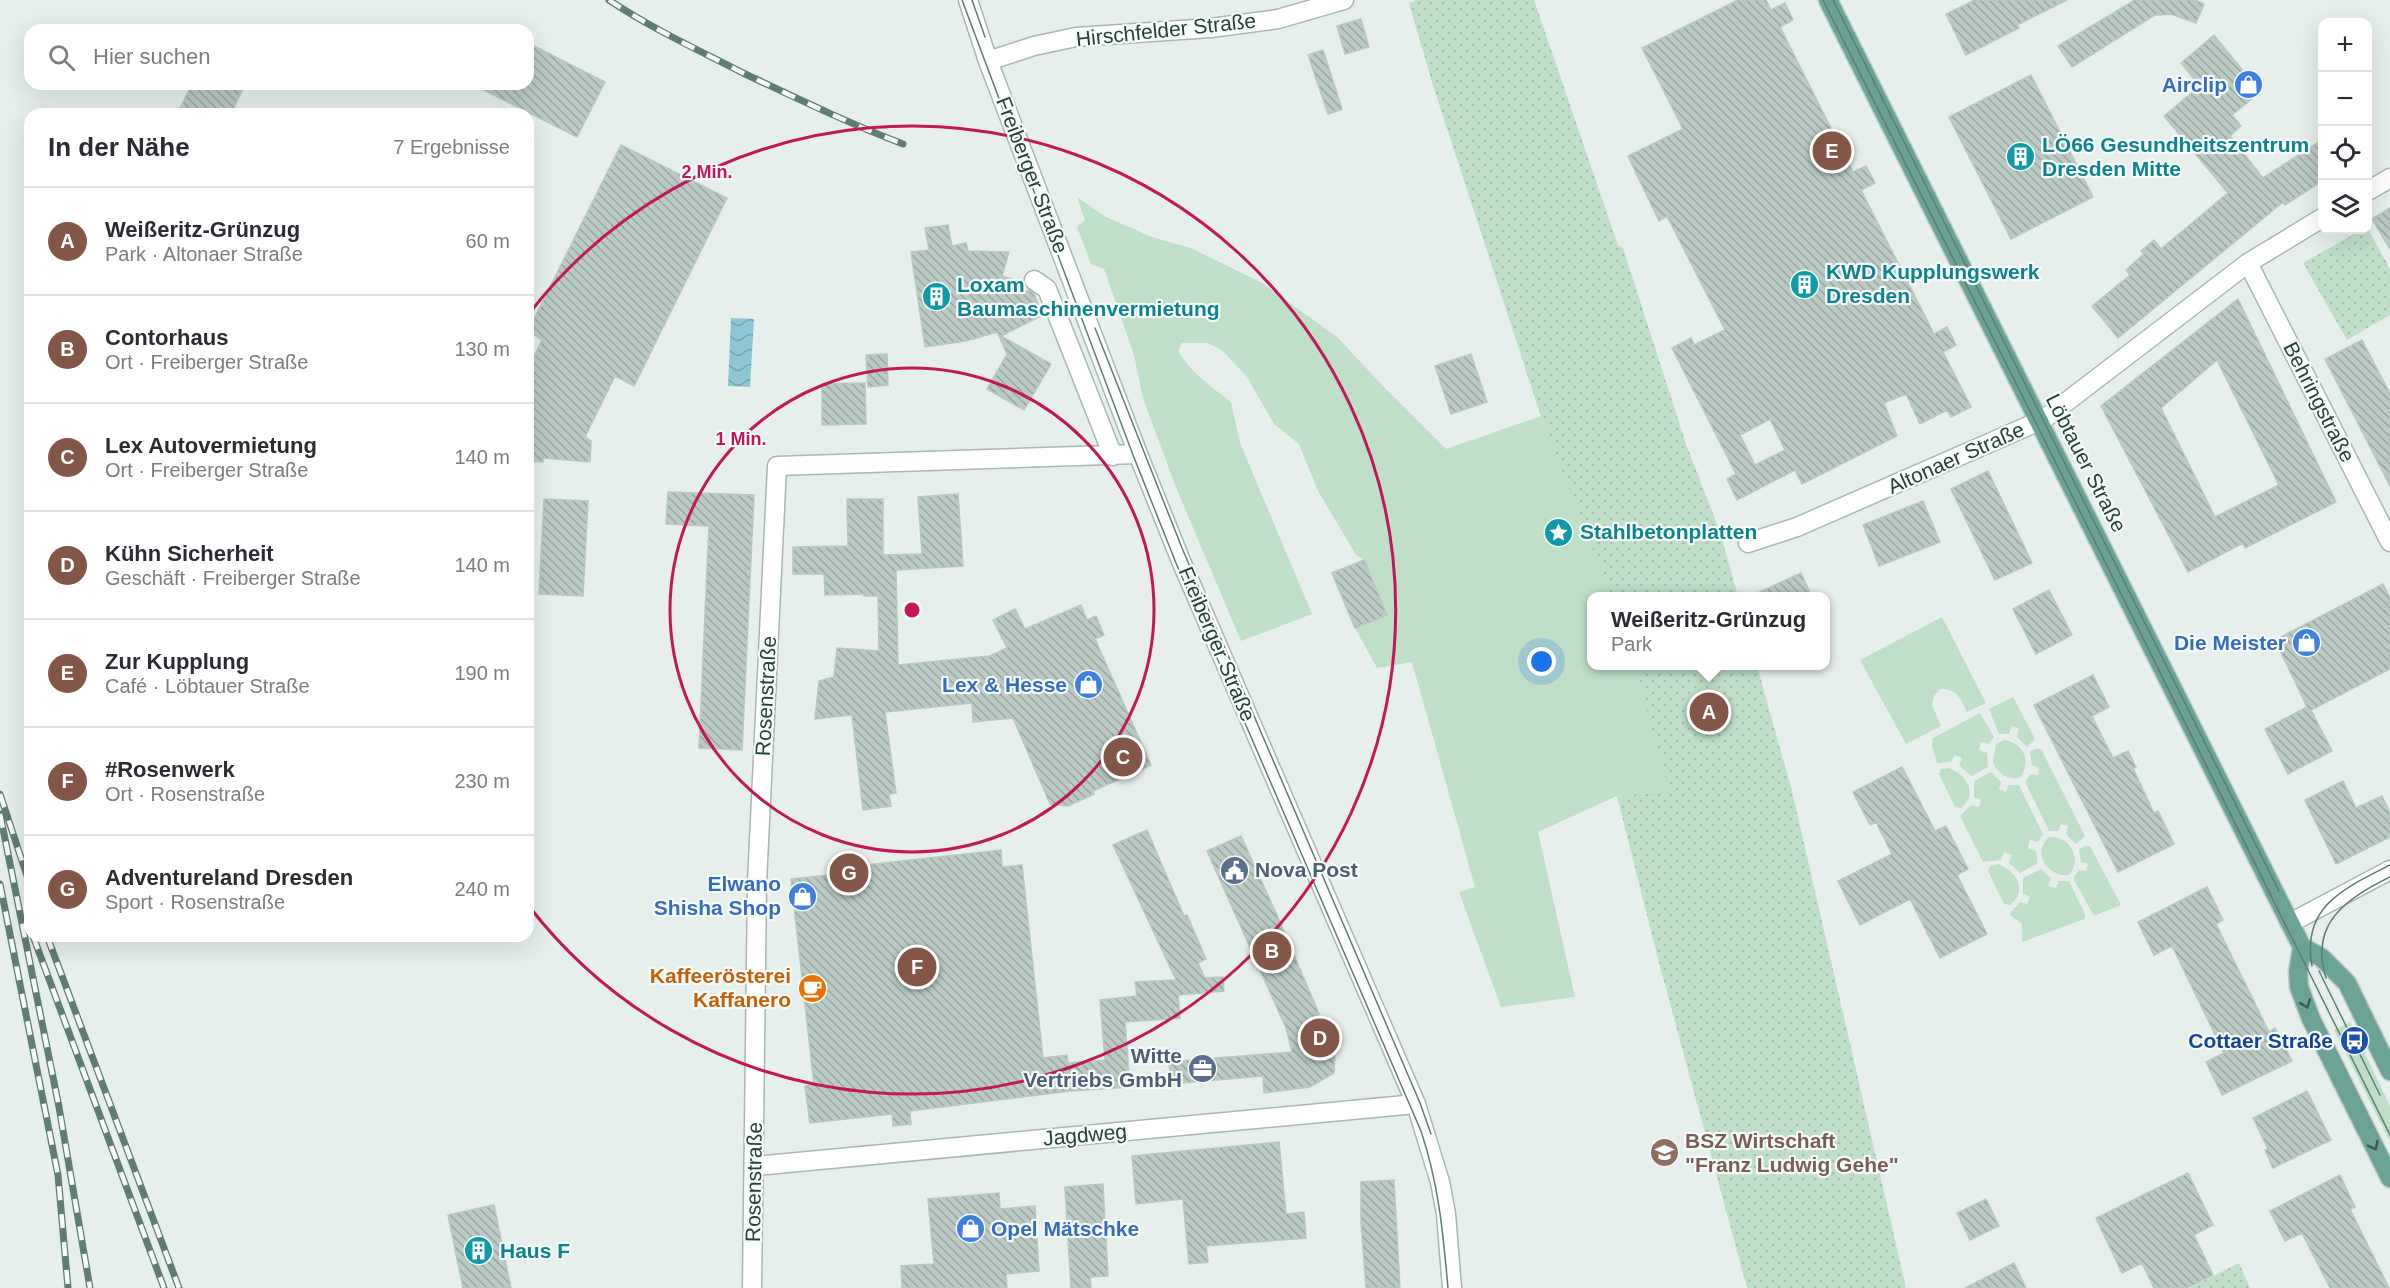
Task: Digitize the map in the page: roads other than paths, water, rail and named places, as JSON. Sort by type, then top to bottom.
[{"type":"main road","name":"Löbtauer Straße","points":[[1828,0],[2302,947]]},
{"type":"main road","points":[[2390,1071],[2347,983],[2322,958],[2302,947],[2298,972],[2303,998],[2390,1178]]},
{"type":"street","name":"Freiberger Straße","points":[[968,0],[988,61],[1181,561],[1416,1104],[1426,1131],[1442,1193],[1452,1288]]},
{"type":"street","name":"Hirschfelder Straße","points":[[988,61],[1034,46],[1076,38],[1211,28],[1278,19],[1344,0]]},
{"type":"street","points":[[2372,188],[2390,178]]},
{"type":"street","name":"Altonaer Straße","points":[[1748,543],[1797,527],[2040,421],[2248,263],[2318,220]]},
{"type":"street","name":"Behringstraße","points":[[2248,263],[2390,542]]},
{"type":"street","points":[[1034,280],[1047,289],[1113,456]]},
{"type":"street","name":"Rosenstraße","points":[[752,1288],[758,884],[777,466],[1138,454]]},
{"type":"street","points":[[2290,923],[2390,870]]},
{"type":"street","name":"Jagdweg","points":[[755,1166],[1416,1104]]},
{"type":"water","points":[[731,318],[754,319],[750,387],[728,386]]},
{"type":"tram line","points":[[962,0],[1133,455],[1176,563],[1421,1131],[1436,1190],[1448,1288]]},
{"type":"tram line","points":[[972,0],[985,37]]},
{"type":"tram line","points":[[1823,0],[2390,1135]]},
{"type":"tram line","points":[[1833,0],[2279,891]]},
{"type":"tram line","points":[[1095,328],[1182,548],[1420,1103],[1431,1134]]},
{"type":"tram line","points":[[2312,966],[2310,945],[2313,928],[2320,914],[2343,891],[2390,865]]},
{"type":"tram line","points":[[2326,978],[2322,959],[2323,942],[2327,928],[2335,915],[2359,894],[2390,877]]},
{"type":"tram line","points":[[2319,971],[2380,1095]]},
{"type":"railway","points":[[609,0],[658,29],[743,73],[842,119],[903,144]]},
{"type":"railway","points":[[0,794],[24,867]]},
{"type":"railway","points":[[0,814],[24,933]]},
{"type":"railway","points":[[0,884],[58,1175],[68,1288]]},
{"type":"railway","points":[[26,942],[59,1107],[90,1288]]},
{"type":"railway","points":[[35,942],[164,1288]]},
{"type":"railway","points":[[49,942],[179,1288]]},
{"type":"place","name":"Airclip","points":[[2248,85]]},
{"type":"place","name":"Zur Kupplung","points":[[1832,151]]},
{"type":"place","name":"LÖ66 Gesundheitszentrum Dresden Mitte","points":[[2021,157]]},
{"type":"place","name":"KWD Kupplungswerk Dresden","points":[[1805,284]]},
{"type":"place","name":"Loxam Baumaschinenvermietung","points":[[936,297]]},
{"type":"place","name":"Stahlbetonplatten","points":[[1559,532]]},
{"type":"place","name":"Die Meister","points":[[2307,643]]},
{"type":"place","name":"Lex & Hesse","points":[[1088,685]]},
{"type":"place","name":"Weißeritz-Grünzug","points":[[1709,712]]},
{"type":"place","name":"Lex Autovermietung","points":[[1123,757]]},
{"type":"place","name":"Nova Post","points":[[1234,870]]},
{"type":"place","name":"Adventureland Dresden","points":[[849,873]]},
{"type":"place","name":"Elwano Shisha Shop","points":[[802,896]]},
{"type":"place","name":"Contorhaus","points":[[1272,951]]},
{"type":"place","name":"#Rosenwerk","points":[[917,967]]},
{"type":"place","name":"Kaffeerösterei Kaffanero","points":[[812,988]]},
{"type":"place","name":"Kühn Sicherheit","points":[[1320,1038]]},
{"type":"place","name":"Cottaer Straße","points":[[2354,1041]]},
{"type":"place","name":"Witte Vertriebs GmbH","points":[[1203,1068]]},
{"type":"place","name":"BSZ Wirtschaft \"Franz Ludwig Gehe\"","points":[[1664,1153]]},
{"type":"place","name":"Opel Mätschke","points":[[970,1229]]},
{"type":"place","name":"Haus F","points":[[479,1251]]}]
